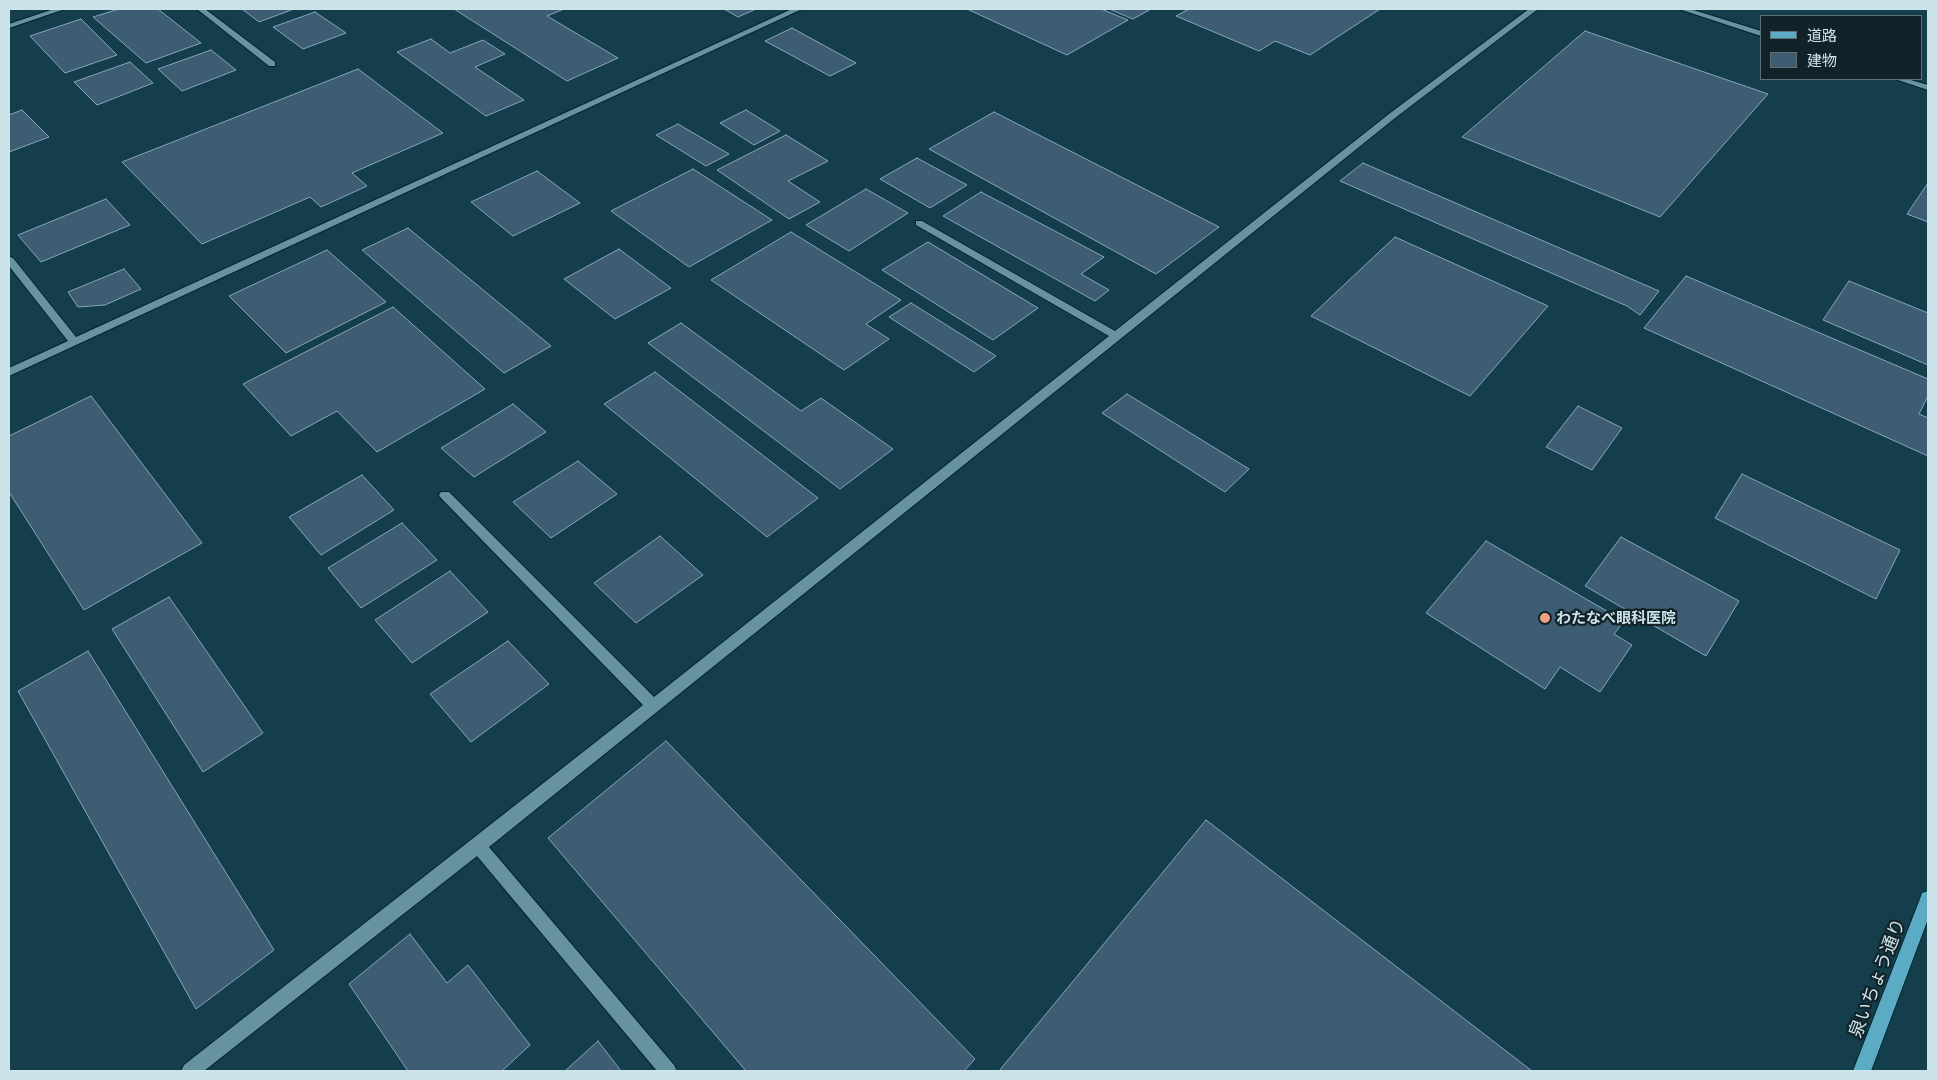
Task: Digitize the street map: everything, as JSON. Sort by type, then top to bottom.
[{"type":"main road","name":"泉いちょう通り","points":[[1862,1071],[1928,899]]},
{"type":"street","points":[[9,26],[61,9]]},
{"type":"street","points":[[201,9],[272,64]]},
{"type":"street","points":[[9,372],[798,9]]},
{"type":"street","points":[[190,1071],[478,846],[1392,116],[1534,9]]},
{"type":"street","points":[[1683,9],[1760,34]]},
{"type":"street","points":[[1902,80],[1928,88]]},
{"type":"street","points":[[919,223],[1116,336]]},
{"type":"street","points":[[9,260],[74,341]]},
{"type":"street","points":[[445,495],[653,706]]},
{"type":"street","points":[[478,846],[668,1071]]},
{"type":"building","points":[[119,9],[158,9],[201,43],[146,63],[93,17]]},
{"type":"building","points":[[242,9],[294,9],[259,22]]},
{"type":"building","points":[[454,9],[564,9],[547,16],[618,58],[567,81]]},
{"type":"building","points":[[724,9],[756,9],[738,17]]},
{"type":"building","points":[[967,9],[1101,9],[1128,20],[1067,55]]},
{"type":"building","points":[[1109,9],[1151,9],[1133,19]]},
{"type":"building","points":[[1189,9],[1380,9],[1310,55],[1275,41],[1259,51],[1176,16]]},
{"type":"building","points":[[315,12],[346,33],[303,49],[273,27]]},
{"type":"building","points":[[81,19],[117,55],[65,73],[30,36]]},
{"type":"building","points":[[792,28],[856,63],[830,76],[765,41]]},
{"type":"building","points":[[1585,31],[1768,94],[1660,217],[1462,137]]},
{"type":"building","points":[[431,39],[450,53],[483,40],[505,54],[475,67],[524,100],[486,116],[397,52]]},
{"type":"building","points":[[211,50],[236,70],[182,91],[158,69]]},
{"type":"building","points":[[130,62],[153,83],[97,105],[74,82]]},
{"type":"building","points":[[358,69],[443,133],[352,173],[367,186],[321,207],[310,197],[202,244],[122,162]]},
{"type":"building","points":[[22,110],[49,137],[9,152],[9,115]]},
{"type":"building","points":[[746,110],[780,131],[754,145],[720,123]]},
{"type":"building","points":[[994,112],[1219,227],[1156,274],[929,149]]},
{"type":"building","points":[[678,124],[729,154],[706,166],[656,135]]},
{"type":"building","points":[[786,135],[828,161],[788,181],[820,202],[789,219],[717,170]]},
{"type":"building","points":[[917,158],[967,185],[930,208],[880,179]]},
{"type":"building","points":[[1363,163],[1659,291],[1640,315],[1627,306],[1340,181]]},
{"type":"building","points":[[693,169],[772,220],[689,267],[611,211]]},
{"type":"building","points":[[537,171],[580,203],[513,236],[471,202]]},
{"type":"building","points":[[1928,183],[1928,222],[1907,214]]},
{"type":"building","points":[[866,189],[908,213],[849,251],[806,225]]},
{"type":"building","points":[[981,192],[1104,257],[1081,274],[1109,290],[1095,301],[943,216]]},
{"type":"building","points":[[106,199],[130,225],[41,262],[18,235]]},
{"type":"building","points":[[408,228],[551,346],[504,373],[362,250]]},
{"type":"building","points":[[791,232],[901,300],[866,324],[889,339],[844,370],[711,280]]},
{"type":"building","points":[[1395,237],[1548,306],[1470,396],[1311,316]]},
{"type":"building","points":[[928,242],[1038,308],[993,340],[882,270]]},
{"type":"building","points":[[619,249],[671,288],[615,319],[564,279]]},
{"type":"building","points":[[327,250],[386,302],[286,353],[229,296]]},
{"type":"building","points":[[124,269],[141,289],[105,305],[78,307],[68,292]]},
{"type":"building","points":[[1686,276],[1928,379],[1928,396],[1919,414],[1928,418],[1928,456],[1644,328]]},
{"type":"building","points":[[1849,281],[1928,313],[1928,365],[1823,320]]},
{"type":"building","points":[[911,303],[996,356],[974,372],[889,317]]},
{"type":"building","points":[[393,307],[485,389],[377,452],[337,411],[291,436],[243,384]]},
{"type":"building","points":[[681,323],[801,411],[821,398],[893,449],[840,489],[648,343]]},
{"type":"building","points":[[655,372],[818,498],[767,537],[604,404]]},
{"type":"building","points":[[1127,394],[1249,469],[1225,492],[1102,413]]},
{"type":"building","points":[[91,396],[202,543],[84,610],[9,492],[9,436]]},
{"type":"building","points":[[513,404],[546,432],[474,477],[441,448]]},
{"type":"building","points":[[1578,406],[1622,428],[1592,470],[1546,447]]},
{"type":"building","points":[[578,461],[617,494],[551,538],[513,502]]},
{"type":"building","points":[[1742,474],[1900,550],[1876,599],[1715,518]]},
{"type":"building","points":[[362,475],[394,510],[321,555],[289,517]]},
{"type":"building","points":[[402,523],[437,560],[361,608],[328,568]]},
{"type":"building","points":[[660,536],[703,575],[636,623],[594,583]]},
{"type":"building","points":[[1621,537],[1739,601],[1706,656],[1585,586]]},
{"type":"building","points":[[1486,541],[1624,621],[1614,634],[1632,645],[1600,692],[1560,667],[1545,689],[1426,613]]},
{"type":"building","points":[[450,571],[488,612],[412,663],[375,620]]},
{"type":"building","points":[[169,597],[263,733],[203,772],[112,629]]},
{"type":"building","points":[[508,641],[549,684],[471,742],[430,694]]},
{"type":"building","points":[[88,651],[274,950],[196,1009],[18,691]]},
{"type":"building","points":[[666,741],[975,1059],[964,1071],[746,1071],[548,838]]},
{"type":"building","points":[[1206,820],[1532,1071],[999,1071]]},
{"type":"building","points":[[410,934],[447,983],[468,965],[530,1045],[502,1071],[408,1071],[349,984]]},
{"type":"building","points":[[598,1041],[621,1071],[565,1071]]},
{"type":"place","name":"わたなべ眼科医院","points":[[1545,618]]}]
